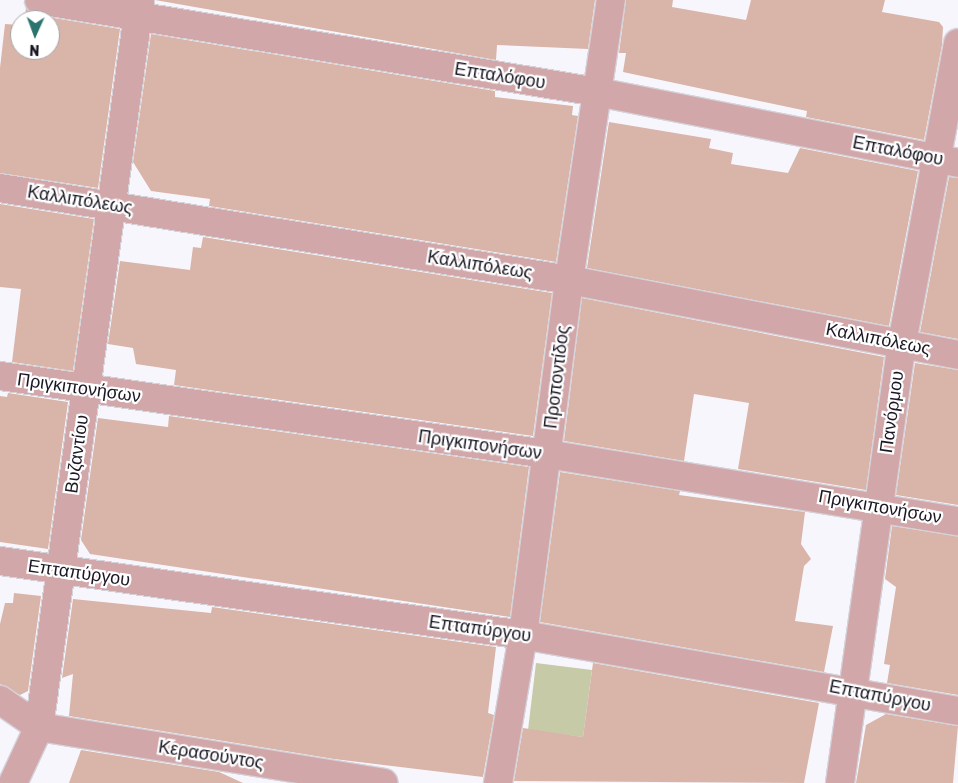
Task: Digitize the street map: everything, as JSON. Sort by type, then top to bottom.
[{"type":"street","name":"Επταλόφου","points":[[39,0],[139,8],[597,92],[948,161]]},
{"type":"street","name":"Προποντίδος","points":[[498,783],[523,635],[568,280],[611,0]]},
{"type":"street","name":"Βυζαντίου","points":[[13,783],[40,727],[139,8]]},
{"type":"street","name":"Πανόρμου","points":[[840,783],[902,344],[948,161],[958,43]]},
{"type":"street","name":"Καλλιπόλεως","points":[[0,188],[112,204],[568,280],[958,355]]},
{"type":"street","name":"Πριγκιπονήσων","points":[[0,376],[547,454],[879,506],[958,521]]},
{"type":"street","name":"Επταπύργου","points":[[0,561],[523,635],[854,690],[958,711]]},
{"type":"street","points":[[0,700],[40,727]]},
{"type":"street","name":"Κερασούντος","points":[[40,727],[350,780],[383,783]]},
{"type":"green space","points":[[536,663],[592,670],[583,737],[528,730]]},
{"type":"building","points":[[155,0],[595,0],[588,49],[497,45],[496,60]]},
{"type":"building","points":[[626,0],[673,0],[672,7],[746,20],[751,0],[885,0],[882,12],[939,22],[943,27],[942,45],[924,140],[806,117],[807,111],[623,72],[626,53],[619,53]]},
{"type":"building","points":[[60,19],[120,29],[98,188],[0,173],[0,68],[5,24],[10,24],[10,60],[60,60]]},
{"type":"building","points":[[151,34],[495,91],[495,97],[573,106],[572,115],[578,116],[556,262],[209,206],[210,199],[151,191],[133,162]]},
{"type":"building","points":[[609,122],[711,139],[709,148],[733,153],[731,164],[788,173],[800,148],[918,171],[889,326],[587,268]]},
{"type":"building","points":[[949,177],[958,178],[958,339],[920,332]]},
{"type":"building","points":[[0,204],[94,219],[73,371],[12,362],[21,289],[0,287]]},
{"type":"building","points":[[203,237],[552,293],[533,436],[174,385],[176,370],[136,364],[133,348],[108,344],[120,261],[190,270],[193,247],[201,248]]},
{"type":"building","points":[[582,298],[884,357],[866,490],[738,469],[749,403],[694,394],[684,461],[564,441]]},
{"type":"building","points":[[915,363],[958,370],[958,505],[896,495]]},
{"type":"building","points":[[8,393],[68,402],[48,549],[0,542],[0,396],[7,397]]},
{"type":"building","points":[[169,416],[529,467],[510,617],[90,554],[81,540],[98,418],[168,427]]},
{"type":"building","points":[[560,472],[680,491],[679,495],[805,512],[801,544],[811,559],[804,566],[795,621],[833,626],[824,672],[540,622]]},
{"type":"building","points":[[892,526],[958,536],[958,695],[887,683],[890,665],[884,664],[896,587],[885,579]]},
{"type":"building","points":[[14,593],[41,596],[28,691],[20,695],[0,684],[0,624],[5,603],[13,603]]},
{"type":"building","points":[[73,599],[211,613],[212,607],[496,647],[488,713],[494,715],[483,777],[334,759],[69,716],[73,674],[62,678]]},
{"type":"building","points":[[593,663],[819,703],[804,783],[514,781],[523,728],[583,737]]},
{"type":"building","points":[[886,714],[958,726],[953,783],[856,783],[866,725]]},
{"type":"building","points":[[81,750],[219,772],[243,783],[69,783]]}]
